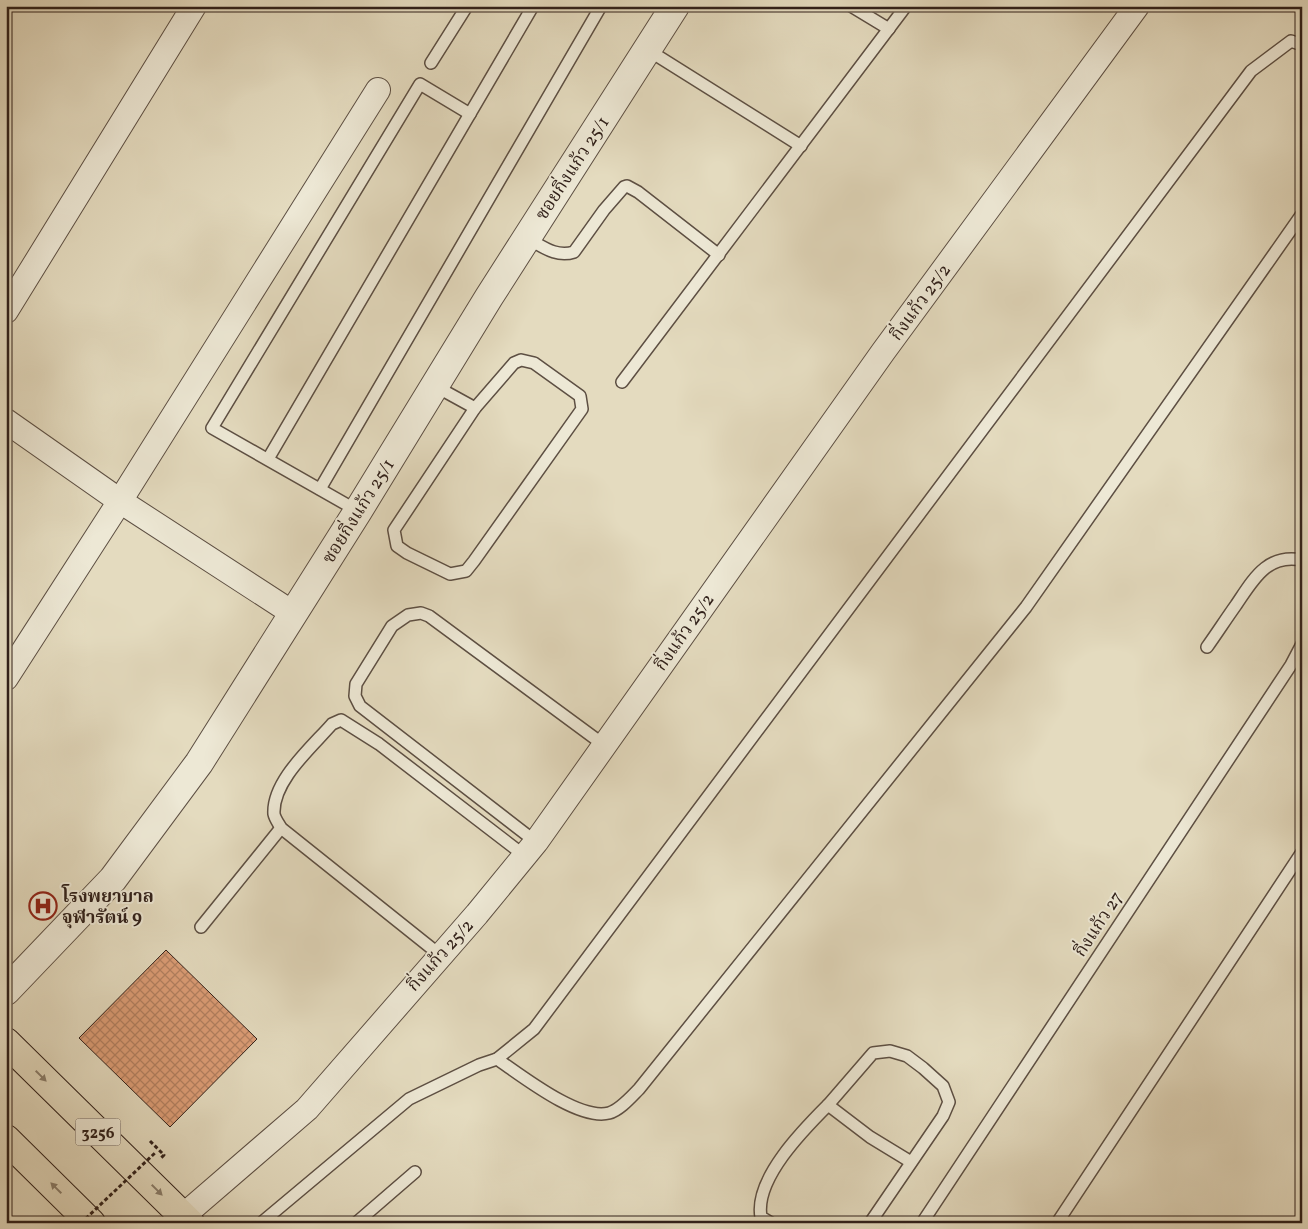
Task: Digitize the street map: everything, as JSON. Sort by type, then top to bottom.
[{"type":"main road","name":"3256","points":[[6,1042],[187,1220]]},
{"type":"main road","points":[[6,1139],[91,1223]]},
{"type":"street","points":[[6,311],[194,6]]},
{"type":"street","name":"ซอยกิ่งแก้ว 25/1","points":[[6,991],[113,879],[199,763],[294,614],[527,238],[675,6]]},
{"type":"street","name":"กิ่งแก้ว 25/2","points":[[187,1220],[307,1109],[531,849],[883,352],[1137,6]]},
{"type":"street","points":[[6,678],[120,501],[378,90]]},
{"type":"street","points":[[6,421],[120,501],[294,614]]},
{"type":"lane","points":[[432,63],[467,6]]},
{"type":"lane","points":[[268,459],[533,6]]},
{"type":"lane","points":[[320,489],[601,6]]},
{"type":"lane","points":[[851,6],[889,28]]},
{"type":"lane","points":[[622,382],[906,6]]},
{"type":"lane","points":[[261,1223],[409,1099],[479,1065],[497,1059],[534,1029],[1251,71],[1291,41],[1302,45]]},
{"type":"lane","points":[[648,50],[801,146]]},
{"type":"lane","points":[[358,511],[212,428],[420,84],[470,114]]},
{"type":"lane","points":[[527,238],[556,254],[574,252],[604,210],[627,186],[638,192],[719,255]]},
{"type":"lane","points":[[497,1059],[573,1108],[595,1114],[610,1113],[626,1102],[639,1089],[1026,607],[1302,214]]},
{"type":"lane","points":[[521,360],[534,363],[580,396],[582,409],[474,562],[466,570],[450,574],[407,553],[397,546],[394,530],[475,408],[514,363],[521,360]]},
{"type":"lane","points":[[434,386],[475,408]]},
{"type":"lane","points":[[1207,647],[1256,574],[1282,559],[1302,560]]},
{"type":"lane","points":[[531,849],[360,706],[355,696],[356,684],[392,626],[408,615],[421,613],[429,616],[604,745]]},
{"type":"lane","name":"กิ่งแก้ว 27","points":[[922,1223],[1280,681],[1302,644]]},
{"type":"lane","points":[[440,955],[281,828],[274,816],[276,799],[283,781],[332,724],[341,720],[380,744],[531,849]]},
{"type":"lane","points":[[201,927],[281,828]]},
{"type":"lane","points":[[1057,1223],[1302,852]]},
{"type":"lane","points":[[771,1223],[761,1217],[760,1208],[766,1186],[780,1160],[803,1130],[874,1053],[890,1050],[907,1056],[923,1068],[943,1086],[949,1102],[943,1116],[870,1223]]},
{"type":"lane","points":[[828,1105],[870,1137],[911,1162]]},
{"type":"lane","points":[[356,1223],[415,1172]]},
{"type":"path","points":[[81,1223],[156,1152]]},
{"type":"building","points":[[166,950],[257,1039],[170,1127],[79,1038]]},
{"type":"place","name":"โรงพยาบาล จุฬารัตน์ 9","points":[[43,906]]}]
